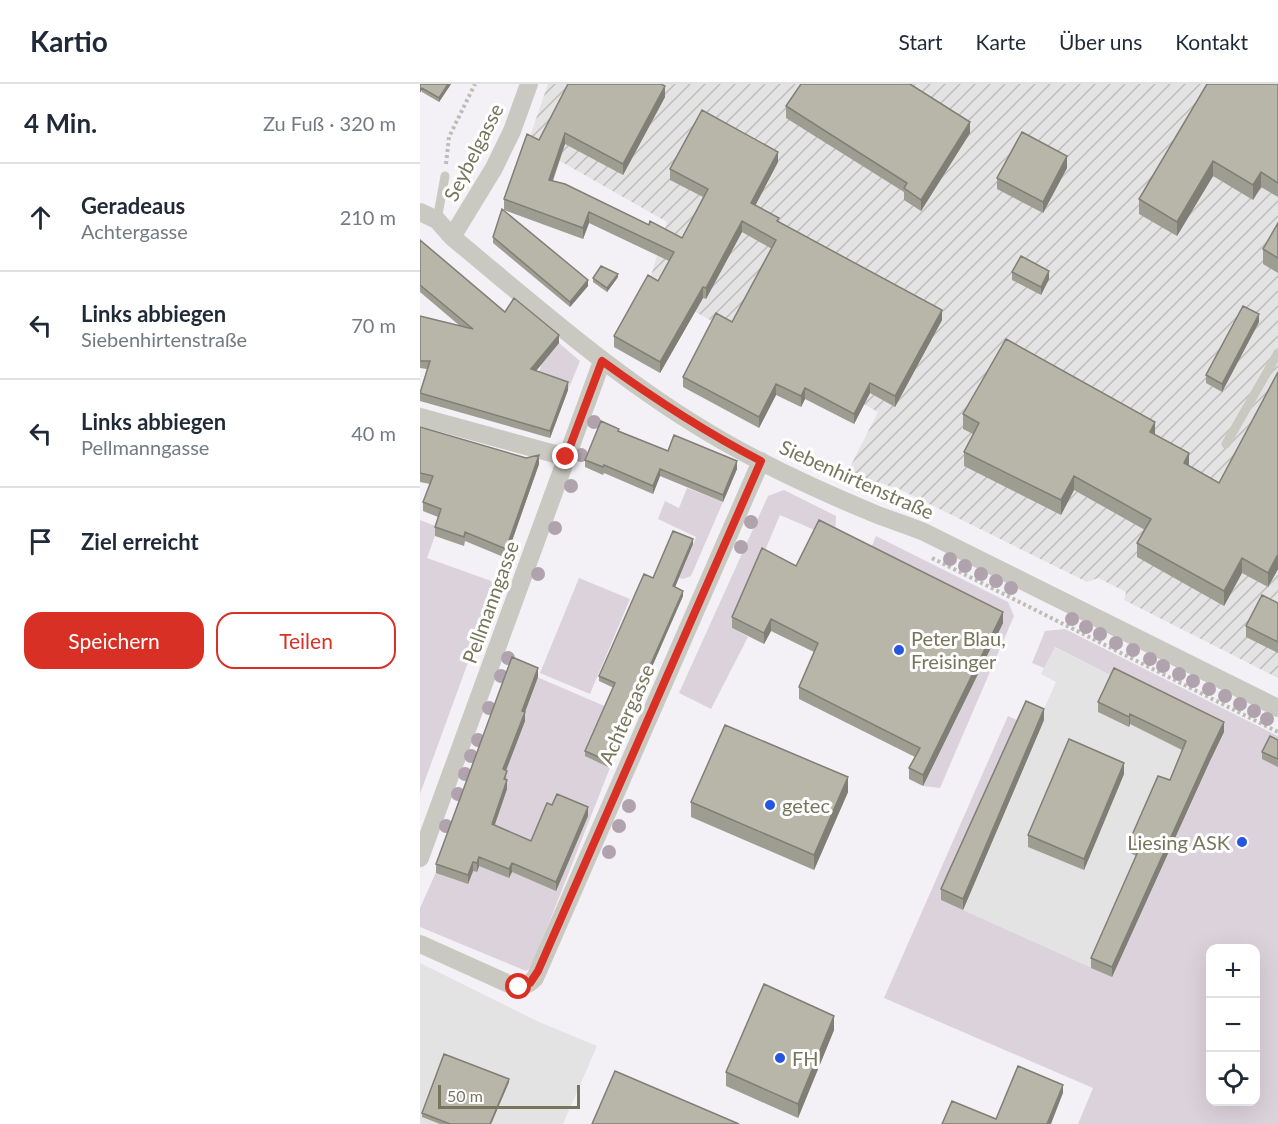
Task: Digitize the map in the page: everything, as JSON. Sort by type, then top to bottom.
[{"type":"street","name":"Seybelgasse","points":[[452,237],[494,168],[512,131],[529,84]]},
{"type":"street","points":[[420,212],[437,220]]},
{"type":"street","name":"Siebenhirtenstraße","points":[[437,220],[452,237],[602,361],[662,404],[721,440],[814,487],[924,532],[1278,708]]},
{"type":"street","name":"Pellmanngasse","points":[[420,858],[602,361]]},
{"type":"street","points":[[420,417],[566,457]]},
{"type":"street","name":"Achtergasse","points":[[420,944],[508,984],[519,987],[530,983],[535,978],[761,461]]},
{"type":"lane","points":[[437,220],[445,176]]},
{"type":"lane","points":[[1226,444],[1278,353]]},
{"type":"path","points":[[445,176],[449,137],[475,84]]},
{"type":"path","points":[[923,554],[1278,732]]},
{"type":"shaded area","points":[[548,84],[1278,84],[1278,678],[1124,600],[1126,592],[1098,578],[1087,582],[899,489],[847,473],[878,412],[648,286],[667,222],[560,161],[527,145]]},
{"type":"shaded area","points":[[559,343],[580,361],[568,390],[537,378],[542,363]]},
{"type":"shaded area","points":[[687,488],[723,502],[691,576],[683,579],[679,578],[696,537],[658,519],[665,501],[679,508]]},
{"type":"shaded area","points":[[784,490],[836,516],[835,539],[780,515],[732,628],[748,637],[711,709],[679,693],[768,496]]},
{"type":"shaded area","points":[[420,520],[438,527],[427,558],[497,583],[420,794]]},
{"type":"shaded area","points":[[876,536],[1008,602],[1014,616],[940,788],[923,786],[932,766],[868,555]]},
{"type":"shaded area","points":[[579,578],[630,599],[590,694],[540,673]]},
{"type":"shaded area","points":[[1065,629],[1278,736],[1278,1124],[1078,1124],[1093,1088],[884,998],[1008,716],[1021,722],[941,900],[1112,977],[1224,733],[1055,647],[1044,668],[1032,663],[1045,631]]},
{"type":"shaded area","points":[[1054,647],[1224,732],[1112,977],[941,900],[1040,718],[1056,682],[1041,674]]},
{"type":"shaded area","points":[[537,677],[630,717],[532,966],[526,971],[420,927],[420,908],[437,870]]},
{"type":"shaded area","points":[[420,963],[537,1021],[597,1046],[563,1124],[420,1124]]},
{"type":"building","points":[[420,84],[448,84],[439,98],[422,88],[420,92]]},
{"type":"building","points":[[568,84],[661,84],[665,86],[623,164],[565,133],[549,180],[565,184],[649,225],[650,221],[682,238],[708,189],[670,169],[702,110],[778,152],[751,203],[779,218],[777,221],[942,310],[895,396],[870,383],[854,414],[805,388],[801,396],[776,384],[759,417],[683,377],[716,313],[732,322],[776,240],[742,221],[706,288],[703,287],[660,362],[614,336],[648,275],[658,281],[674,252],[589,212],[583,228],[504,199],[527,134],[539,140]]},
{"type":"building","points":[[801,84],[910,84],[970,122],[921,200],[904,188],[907,183],[786,106]]},
{"type":"building","points":[[1207,84],[1278,84],[1278,183],[1261,172],[1253,185],[1213,161],[1177,222],[1139,199]]},
{"type":"building","points":[[1022,132],[1067,156],[1043,202],[997,178]]},
{"type":"building","points":[[502,209],[588,280],[570,302],[493,237]]},
{"type":"building","points":[[1278,223],[1278,258],[1263,249]]},
{"type":"building","points":[[420,240],[505,312],[514,298],[559,335],[531,369],[568,382],[550,431],[420,393],[430,361],[420,361],[420,316],[473,329],[420,285]]},
{"type":"building","points":[[1021,256],[1049,271],[1041,287],[1012,272]]},
{"type":"building","points":[[601,266],[618,274],[607,288],[593,278]]},
{"type":"building","points":[[1243,306],[1259,314],[1222,384],[1206,375]]},
{"type":"building","points":[[1006,339],[1155,422],[1150,432],[1189,453],[1184,463],[1219,483],[1278,372],[1278,554],[1268,573],[1242,558],[1224,591],[1137,543],[1151,519],[1074,476],[1061,500],[964,452],[979,423],[963,414]]},
{"type":"building","points":[[601,421],[619,429],[618,431],[668,451],[674,435],[737,461],[723,495],[660,469],[653,486],[604,465],[603,467],[585,460]]},
{"type":"building","points":[[420,427],[526,458],[539,455],[506,549],[465,532],[464,537],[435,527],[441,509],[423,502],[433,476],[420,473]]},
{"type":"building","name":"Peter Blau, Freisinger","points":[[819,520],[1003,612],[923,775],[909,768],[920,748],[799,687],[818,643],[771,619],[764,633],[732,617],[762,548],[796,566]]},
{"type":"building","points":[[673,531],[693,539],[673,586],[683,591],[608,761],[585,751],[615,683],[599,676],[644,574],[653,578]]},
{"type":"building","points":[[1262,595],[1278,603],[1278,642],[1246,626]]},
{"type":"building","points":[[512,657],[538,668],[522,711],[525,712],[503,769],[507,771],[504,779],[507,780],[492,824],[531,841],[547,803],[552,805],[557,794],[588,807],[556,882],[512,863],[509,869],[479,857],[477,863],[473,862],[468,875],[436,864]]},
{"type":"building","points":[[1114,668],[1224,722],[1112,967],[1091,958],[1140,847],[1129,842],[1158,776],[1170,780],[1186,741],[1130,714],[1129,717],[1098,702]]},
{"type":"building","points":[[1026,701],[1044,709],[963,899],[941,889]]},
{"type":"building","name":"getec","points":[[725,725],[848,777],[814,855],[691,802]]},
{"type":"building","points":[[1270,736],[1278,740],[1278,759],[1262,752]]},
{"type":"building","points":[[1069,739],[1124,763],[1084,859],[1028,835]]},
{"type":"building","name":"FH","points":[[764,984],[834,1016],[798,1104],[726,1072]]},
{"type":"building","points":[[444,1054],[509,1079],[490,1124],[450,1124],[422,1113]]},
{"type":"building","points":[[1018,1066],[1063,1085],[1047,1124],[942,1124],[952,1101],[996,1119]]},
{"type":"building","points":[[615,1071],[739,1124],[592,1124]]},
{"type":"place","name":"Peter Blau, Freisinger","points":[[899,650]]},
{"type":"place","name":"getec","points":[[770,805]]},
{"type":"place","name":"Liesing ASK","points":[[1242,842]]},
{"type":"place","name":"FH","points":[[780,1058]]},
{"type":"route","points":[[519,987],[530,983],[535,978],[761,461],[721,440],[653,398],[602,361],[566,457]]}]
